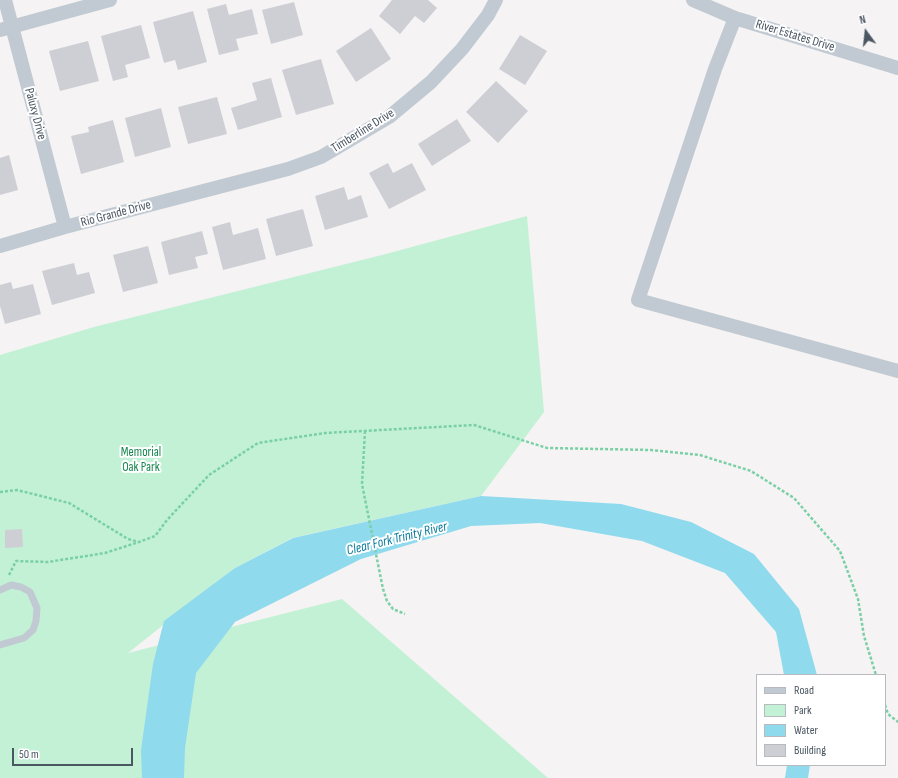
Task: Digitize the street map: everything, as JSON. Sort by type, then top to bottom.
[{"type":"street","name":"Paluxy Drive","points":[[5,0],[6,29],[65,227]]},
{"type":"street","points":[[6,29],[110,0]]},
{"type":"street","name":"Timberline Drive","points":[[232,183],[288,169],[321,156],[389,117],[431,82],[462,49],[488,15],[496,0]]},
{"type":"street","name":"River Estates Drive","points":[[692,0],[735,18],[898,68]]},
{"type":"street","points":[[735,18],[715,69],[638,300],[898,371]]},
{"type":"street","name":"Rio Grande Drive","points":[[0,246],[65,227],[232,183]]},
{"type":"lane","points":[[0,590],[11,585],[21,587],[30,592],[37,608],[36,621],[33,630],[24,638],[0,645]]},
{"type":"path","points":[[0,590],[16,561],[48,562],[98,554],[155,536],[167,520],[209,475],[258,443],[325,433],[474,425],[547,448],[651,450],[700,455],[751,471],[794,498],[840,551],[858,599],[864,636],[876,674]]},
{"type":"path","points":[[364,431],[362,484],[383,589],[387,601],[393,609],[405,614]]},
{"type":"path","points":[[0,492],[16,490],[69,503],[128,538],[139,542]]},
{"type":"path","points":[[886,708],[888,714],[898,722]]},
{"type":"green space","name":"Memorial Oak Park","points":[[527,216],[544,412],[481,496],[292,538],[235,568],[128,653],[342,599],[548,778],[0,778],[0,355],[94,327],[382,255]]},
{"type":"water","name":"Clear Fork Trinity River","points":[[481,496],[621,504],[691,522],[754,554],[799,609],[817,674],[784,674],[776,632],[725,573],[642,541],[540,523],[471,526],[361,559],[235,622],[196,673],[185,748],[184,778],[142,778],[141,750],[153,664],[164,621],[235,568],[293,538]]},
{"type":"water","points":[[787,766],[810,766],[808,778],[785,778]]},
{"type":"building","points":[[392,0],[428,0],[437,8],[424,23],[415,16],[400,34],[379,16]]},
{"type":"building","points":[[294,2],[303,35],[271,44],[262,10]]},
{"type":"building","points":[[226,4],[229,15],[252,9],[258,34],[236,39],[239,50],[219,55],[207,9]]},
{"type":"building","points":[[193,11],[207,62],[178,70],[175,60],[164,63],[153,22]]},
{"type":"building","points":[[141,25],[150,58],[125,65],[128,77],[113,81],[101,36]]},
{"type":"building","points":[[371,28],[391,59],[356,82],[336,51]]},
{"type":"building","points":[[520,35],[547,51],[525,85],[499,69]]},
{"type":"building","points":[[88,41],[99,81],[60,91],[49,51]]},
{"type":"building","points":[[321,59],[334,104],[296,115],[282,70]]},
{"type":"building","points":[[271,78],[282,117],[238,130],[231,108],[257,100],[252,83]]},
{"type":"building","points":[[496,81],[528,111],[498,143],[466,112]]},
{"type":"building","points":[[217,97],[227,134],[188,144],[178,107]]},
{"type":"building","points":[[161,108],[171,147],[135,157],[125,118]]},
{"type":"building","points":[[457,119],[471,141],[432,166],[418,144]]},
{"type":"building","points":[[113,120],[124,162],[81,174],[71,136],[89,132],[88,127]]},
{"type":"building","points":[[9,155],[18,190],[0,195],[0,158]]},
{"type":"building","points":[[388,163],[393,173],[412,163],[426,190],[389,209],[369,173]]},
{"type":"building","points":[[344,187],[348,200],[361,195],[368,217],[325,230],[315,196]]},
{"type":"building","points":[[303,209],[313,246],[276,256],[266,219]]},
{"type":"building","points":[[230,222],[233,235],[258,228],[266,259],[223,270],[212,227]]},
{"type":"building","points":[[202,231],[208,254],[195,257],[198,268],[169,275],[161,242]]},
{"type":"building","points":[[148,246],[158,283],[123,292],[113,255]]},
{"type":"building","points":[[74,263],[77,275],[89,272],[95,293],[52,305],[42,271]]},
{"type":"building","points":[[11,282],[13,289],[33,284],[41,314],[5,324],[0,306],[0,285]]},
{"type":"building","points":[[22,529],[23,547],[5,548],[5,530]]}]
